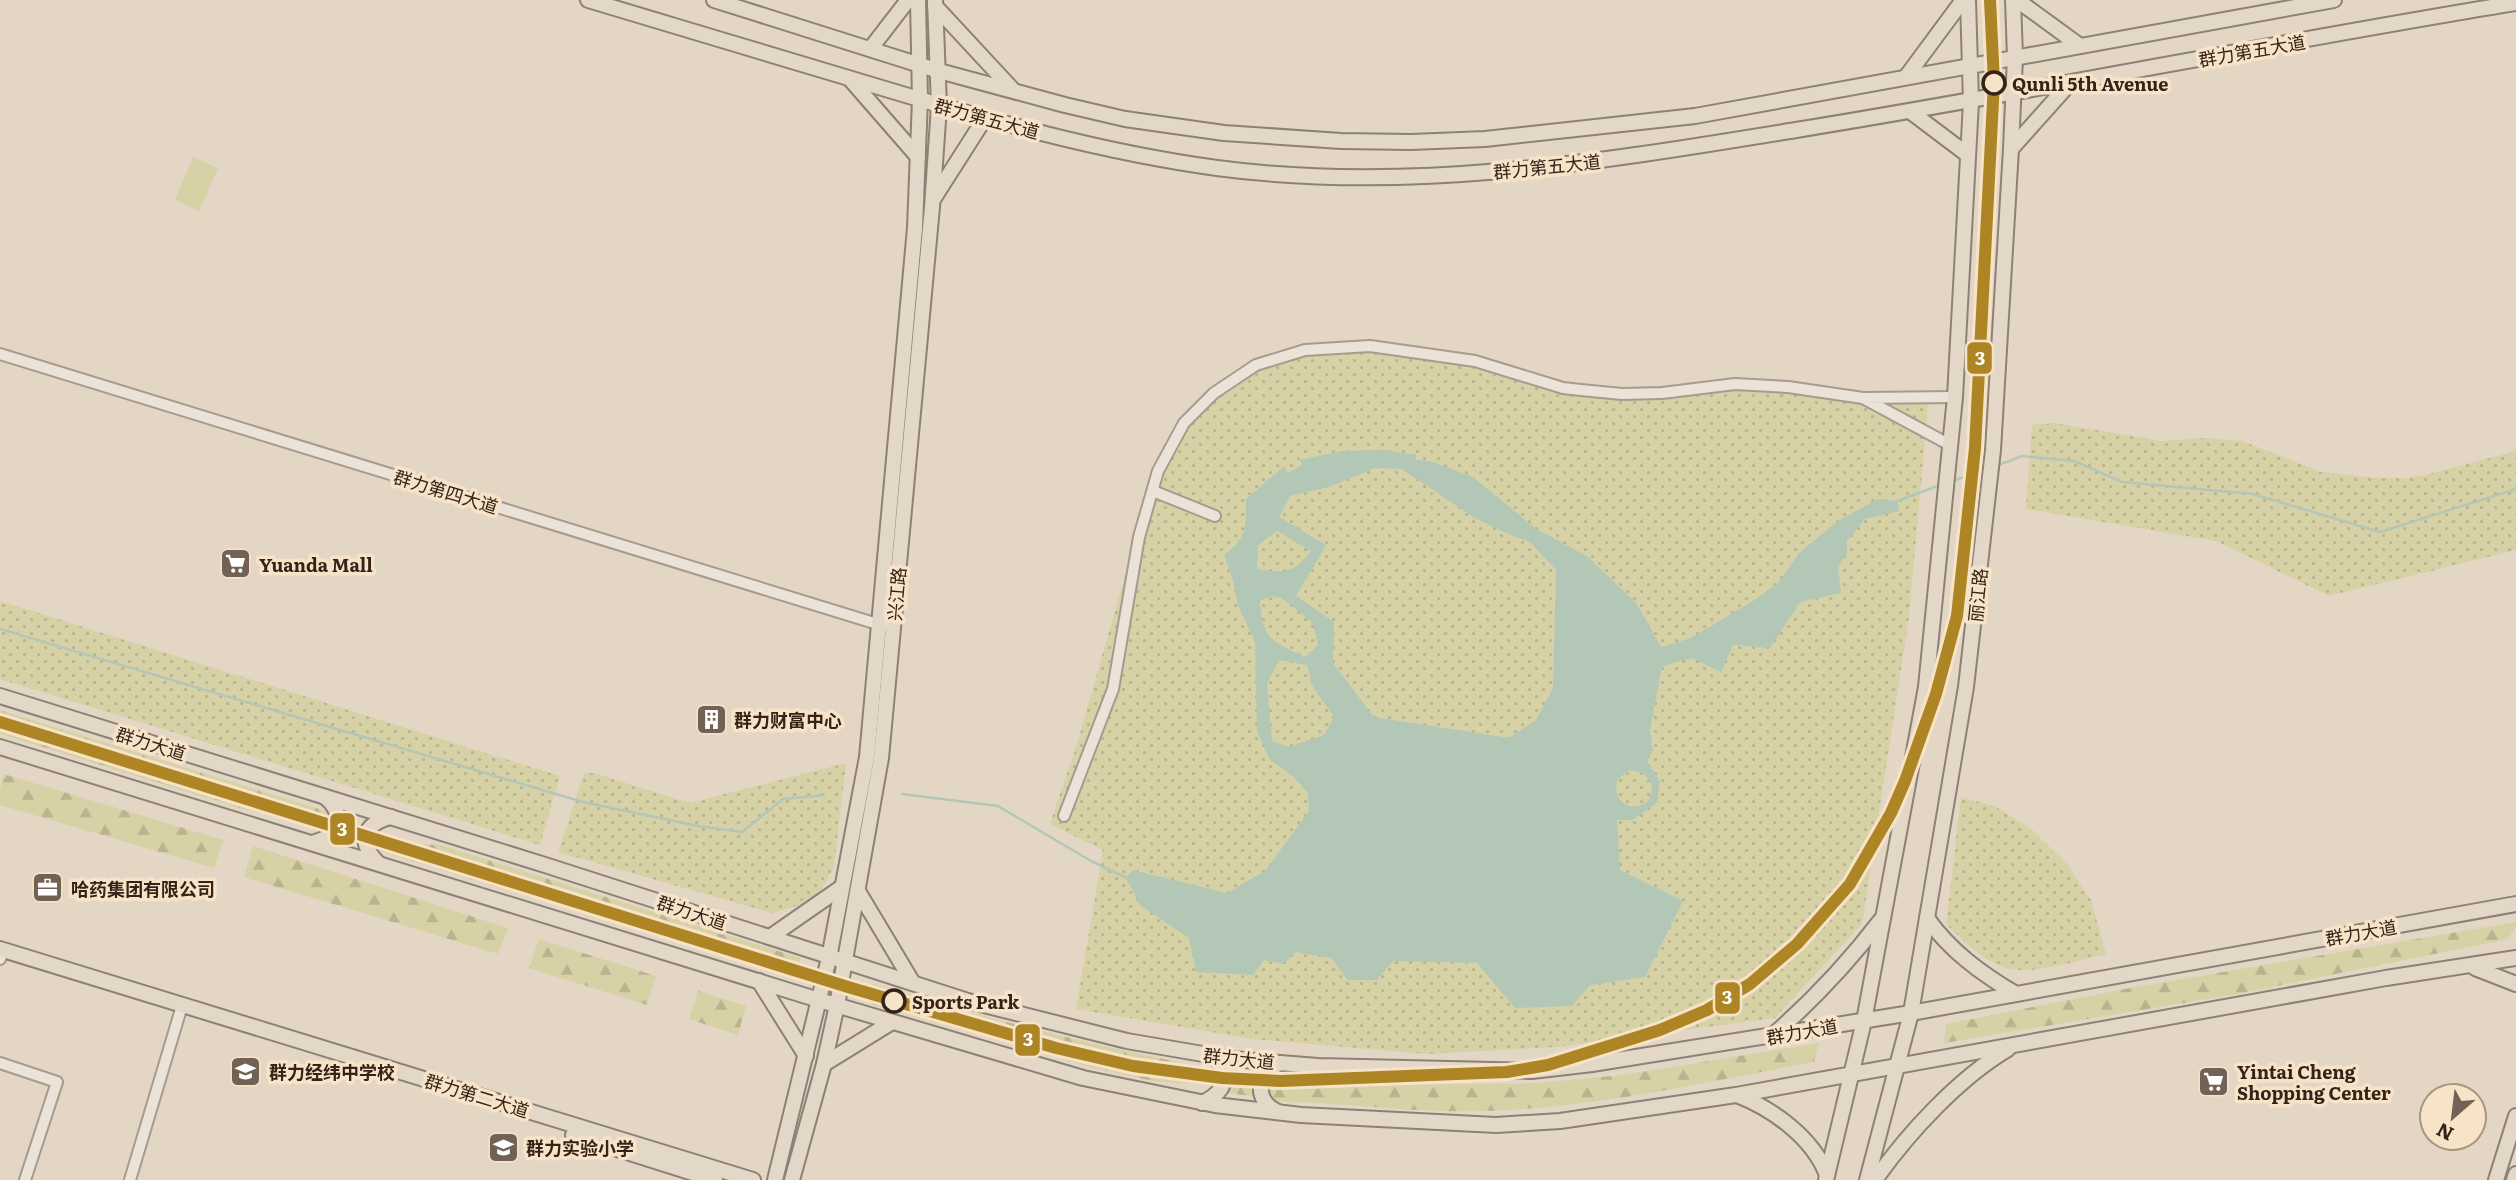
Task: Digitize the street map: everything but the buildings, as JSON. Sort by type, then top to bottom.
[{"type":"main road","name":"群力第五大道","points":[[588,0],[939,106],[1116,150],[1220,168],[1328,176],[1421,176],[1513,171],[1604,161],[1971,102],[2516,3]]},
{"type":"main road","name":"群力第五大道","points":[[714,0],[939,71],[1125,119],[1224,133],[1341,141],[1411,142],[1485,139],[1695,116],[2334,0]]},
{"type":"main road","points":[[871,48],[908,0]]},
{"type":"main road","name":"兴江路","points":[[886,626],[915,228],[920,99],[918,0]]},
{"type":"main road","points":[[1827,1178],[1864,1021],[1926,687],[1955,397],[1971,102],[1966,0]]},
{"type":"main road","points":[[1906,77],[1966,0]]},
{"type":"main road","points":[[2015,0],[2080,46]]},
{"type":"main road","name":"丽江路","points":[[1867,1180],[1911,1013],[1966,687],[1993,450],[2011,149],[2015,0]]},
{"type":"main road","points":[[935,3],[1014,92]]},
{"type":"main road","name":"兴江路","points":[[792,1180],[824,1064],[858,891],[933,199],[939,106],[935,3]]},
{"type":"main road","points":[[849,78],[918,158]]},
{"type":"main road","points":[[2011,149],[2070,83]]},
{"type":"main road","points":[[1911,111],[1968,155]]},
{"type":"main road","points":[[933,199],[985,118]]},
{"type":"main road","name":"群力大道","points":[[0,696],[968,1001],[1127,1041],[1212,1056],[1280,1063],[1532,1071],[1642,1057],[1911,1013],[2516,904]]},
{"type":"main road","points":[[0,747],[819,1000],[1083,1078],[1202,1103],[1282,1113],[1496,1125],[1560,1121],[1736,1095],[2386,978],[2516,958]]},
{"type":"main road","points":[[312,843],[327,838],[338,818],[335,807],[324,796]]},
{"type":"main road","points":[[379,864],[367,851],[365,840],[374,823],[391,817]]},
{"type":"main road","name":"兴江路","points":[[775,1180],[829,958],[842,887],[864,817]]},
{"type":"main road","points":[[770,937],[842,887]]},
{"type":"main road","points":[[858,891],[913,983]]},
{"type":"main road","points":[[1771,1036],[1846,964],[1883,917]]},
{"type":"main road","points":[[1927,918],[1943,939],[1975,967],[2016,994]]},
{"type":"main road","name":"群力第二大道","points":[[0,949],[753,1180]]},
{"type":"main road","name":"群力第二大道","points":[[0,957],[181,1009],[715,1180]]},
{"type":"main road","points":[[2466,966],[2498,975],[2516,984]]},
{"type":"main road","points":[[759,981],[806,1056]]},
{"type":"main road","points":[[824,1064],[892,1021]]},
{"type":"main road","points":[[1875,1180],[1900,1147],[1959,1084],[1989,1060],[2016,1044]]},
{"type":"main road","points":[[1202,1103],[1218,1094],[1224,1082],[1223,1065],[1212,1056]]},
{"type":"main road","points":[[1280,1063],[1268,1071],[1261,1086],[1261,1093],[1265,1104],[1282,1113]]},
{"type":"main road","points":[[1736,1095],[1762,1107],[1801,1137],[1815,1152],[1827,1178]]},
{"type":"main road","points":[[2496,1180],[2516,1116]]},
{"type":"main road","points":[[2514,1180],[2516,1174]]},
{"type":"street","points":[[1064,816],[1113,689],[1139,537],[1158,471],[1184,424],[1214,393],[1256,365],[1305,350],[1370,346],[1475,361],[1563,388],[1622,394],[1662,393],[1735,384],[1788,387],[1863,398],[1955,397]]},
{"type":"street","name":"群力第四大道","points":[[0,354],[886,626]]},
{"type":"street","points":[[1863,398],[1952,446]]},
{"type":"street","points":[[1153,491],[1215,516]]},
{"type":"street","points":[[130,1180],[181,1009]]},
{"type":"street","points":[[0,1063],[57,1082],[25,1180]]},
{"type":"green space","points":[[193,157],[218,168],[199,211],[175,200]]},
{"type":"green space","points":[[1301,347],[1388,349],[1484,359],[1567,393],[1629,399],[1747,389],[1929,394],[1909,617],[1862,924],[1775,1018],[1557,1047],[1426,1054],[1253,1039],[1076,1009],[1103,850],[1050,824],[1076,747],[1155,471],[1178,419],[1242,367]]},
{"type":"green space","points":[[2055,423],[2161,441],[2204,438],[2242,441],[2321,472],[2376,478],[2406,478],[2429,474],[2516,451],[2516,550],[2329,596],[2216,541],[2026,509],[2032,425]]},
{"type":"green space","points":[[0,601],[560,776],[540,845],[0,679]]},
{"type":"green space","points":[[0,710],[326,811],[329,821],[325,827],[320,827],[277,813],[249,811],[0,734]]},
{"type":"green space","points":[[846,763],[834,867],[816,900],[772,913],[558,852],[584,773],[594,773],[690,803]]},
{"type":"green space","points":[[4,774],[223,840],[214,868],[0,805]]},
{"type":"green space","points":[[1961,797],[1994,806],[2030,828],[2066,863],[2091,900],[2106,954],[2054,967],[2014,970],[1987,959],[1946,924]]},
{"type":"green space","points":[[379,832],[420,844],[440,845],[800,958],[797,975],[646,933],[376,850],[373,839]]},
{"type":"green space","points":[[253,846],[508,928],[498,954],[244,877]]},
{"type":"green space","points":[[2516,922],[2508,939],[2237,994],[1944,1043],[1946,1024],[2130,988]]},
{"type":"green space","points":[[539,939],[656,976],[647,1005],[529,968]]},
{"type":"green space","points":[[873,984],[1040,1030],[1208,1068],[1215,1071],[1216,1077],[1211,1085],[1153,1081],[1093,1068],[868,1003]]},
{"type":"green space","points":[[698,991],[746,1006],[738,1035],[689,1019]]},
{"type":"green space","points":[[1819,1043],[1814,1062],[1649,1093],[1566,1105],[1483,1111],[1431,1111],[1276,1101],[1268,1097],[1272,1082],[1375,1085],[1537,1083],[1623,1075]]},
{"type":"green space","points":[[1230,1071],[1256,1074],[1253,1096],[1226,1093],[1231,1082]]},
{"type":"shaded area","points":[[1383,450],[1416,455],[1416,460],[1430,461],[1473,477],[1535,528],[1588,557],[1637,604],[1661,647],[1691,638],[1753,601],[1779,582],[1800,552],[1838,521],[1878,499],[1897,501],[1899,511],[1865,519],[1847,541],[1847,554],[1838,567],[1841,593],[1800,602],[1770,648],[1733,645],[1721,672],[1692,658],[1662,666],[1650,730],[1653,751],[1647,761],[1660,781],[1657,803],[1632,820],[1617,820],[1620,870],[1683,901],[1645,977],[1590,985],[1572,1006],[1515,1008],[1477,963],[1393,961],[1377,980],[1348,980],[1331,958],[1296,952],[1283,964],[1264,960],[1253,975],[1196,972],[1189,938],[1140,905],[1126,878],[1133,870],[1227,893],[1265,871],[1309,811],[1308,793],[1293,776],[1270,760],[1257,731],[1255,642],[1238,605],[1224,555],[1242,537],[1246,499],[1284,466],[1288,473],[1302,465],[1300,460],[1341,451]],"holes":[[[1375,468],[1402,469],[1473,517],[1530,542],[1556,570],[1553,688],[1536,720],[1509,738],[1374,717],[1333,663],[1334,622],[1296,596],[1326,545],[1279,517],[1290,496],[1329,487]],[[1277,531],[1311,551],[1294,568],[1282,571],[1257,569],[1258,545]],[[1271,596],[1282,598],[1313,623],[1318,645],[1305,657],[1277,643],[1266,632],[1260,601]],[[1279,660],[1307,665],[1313,687],[1334,717],[1324,735],[1289,747],[1272,741],[1267,683]],[[1628,771],[1635,771],[1649,779],[1652,789],[1648,801],[1641,805],[1628,806],[1619,799],[1616,787],[1618,779]]]},
{"type":"waterway","points":[[1996,466],[2022,456],[2074,461],[2122,482],[2253,494],[2380,532],[2516,489]]},
{"type":"waterway","points":[[1953,481],[1986,469]]},
{"type":"waterway","points":[[1897,501],[1940,485]]},
{"type":"waterway","points":[[0,629],[583,802],[698,826],[742,832],[783,799],[824,795]]},
{"type":"waterway","points":[[902,794],[998,806],[1091,861],[1129,879]]},
{"type":"transit line","name":"3","points":[[0,722],[848,987],[1056,1048],[1133,1066],[1222,1078],[1280,1081],[1507,1072],[1548,1065],[1660,1030],[1707,1010],[1750,984],[1797,944],[1850,884],[1891,813],[1936,694],[1957,616],[1975,448],[1994,82],[1990,0]]},
{"type":"place","name":"Qunli 5th Avenue","points":[[1994,83]]},
{"type":"place","name":"Yuanda Mall","points":[[236,564]]},
{"type":"place","name":"群力财富中心","points":[[711,719]]},
{"type":"place","name":"哈药集团有限公司","points":[[48,888]]},
{"type":"place","name":"Sports Park","points":[[894,1001]]},
{"type":"place","name":"群力经纬中学校","points":[[246,1071]]},
{"type":"place","name":"Yintai Cheng Shopping Center","points":[[2214,1081]]},
{"type":"place","name":"群力实验小学","points":[[503,1147]]}]
